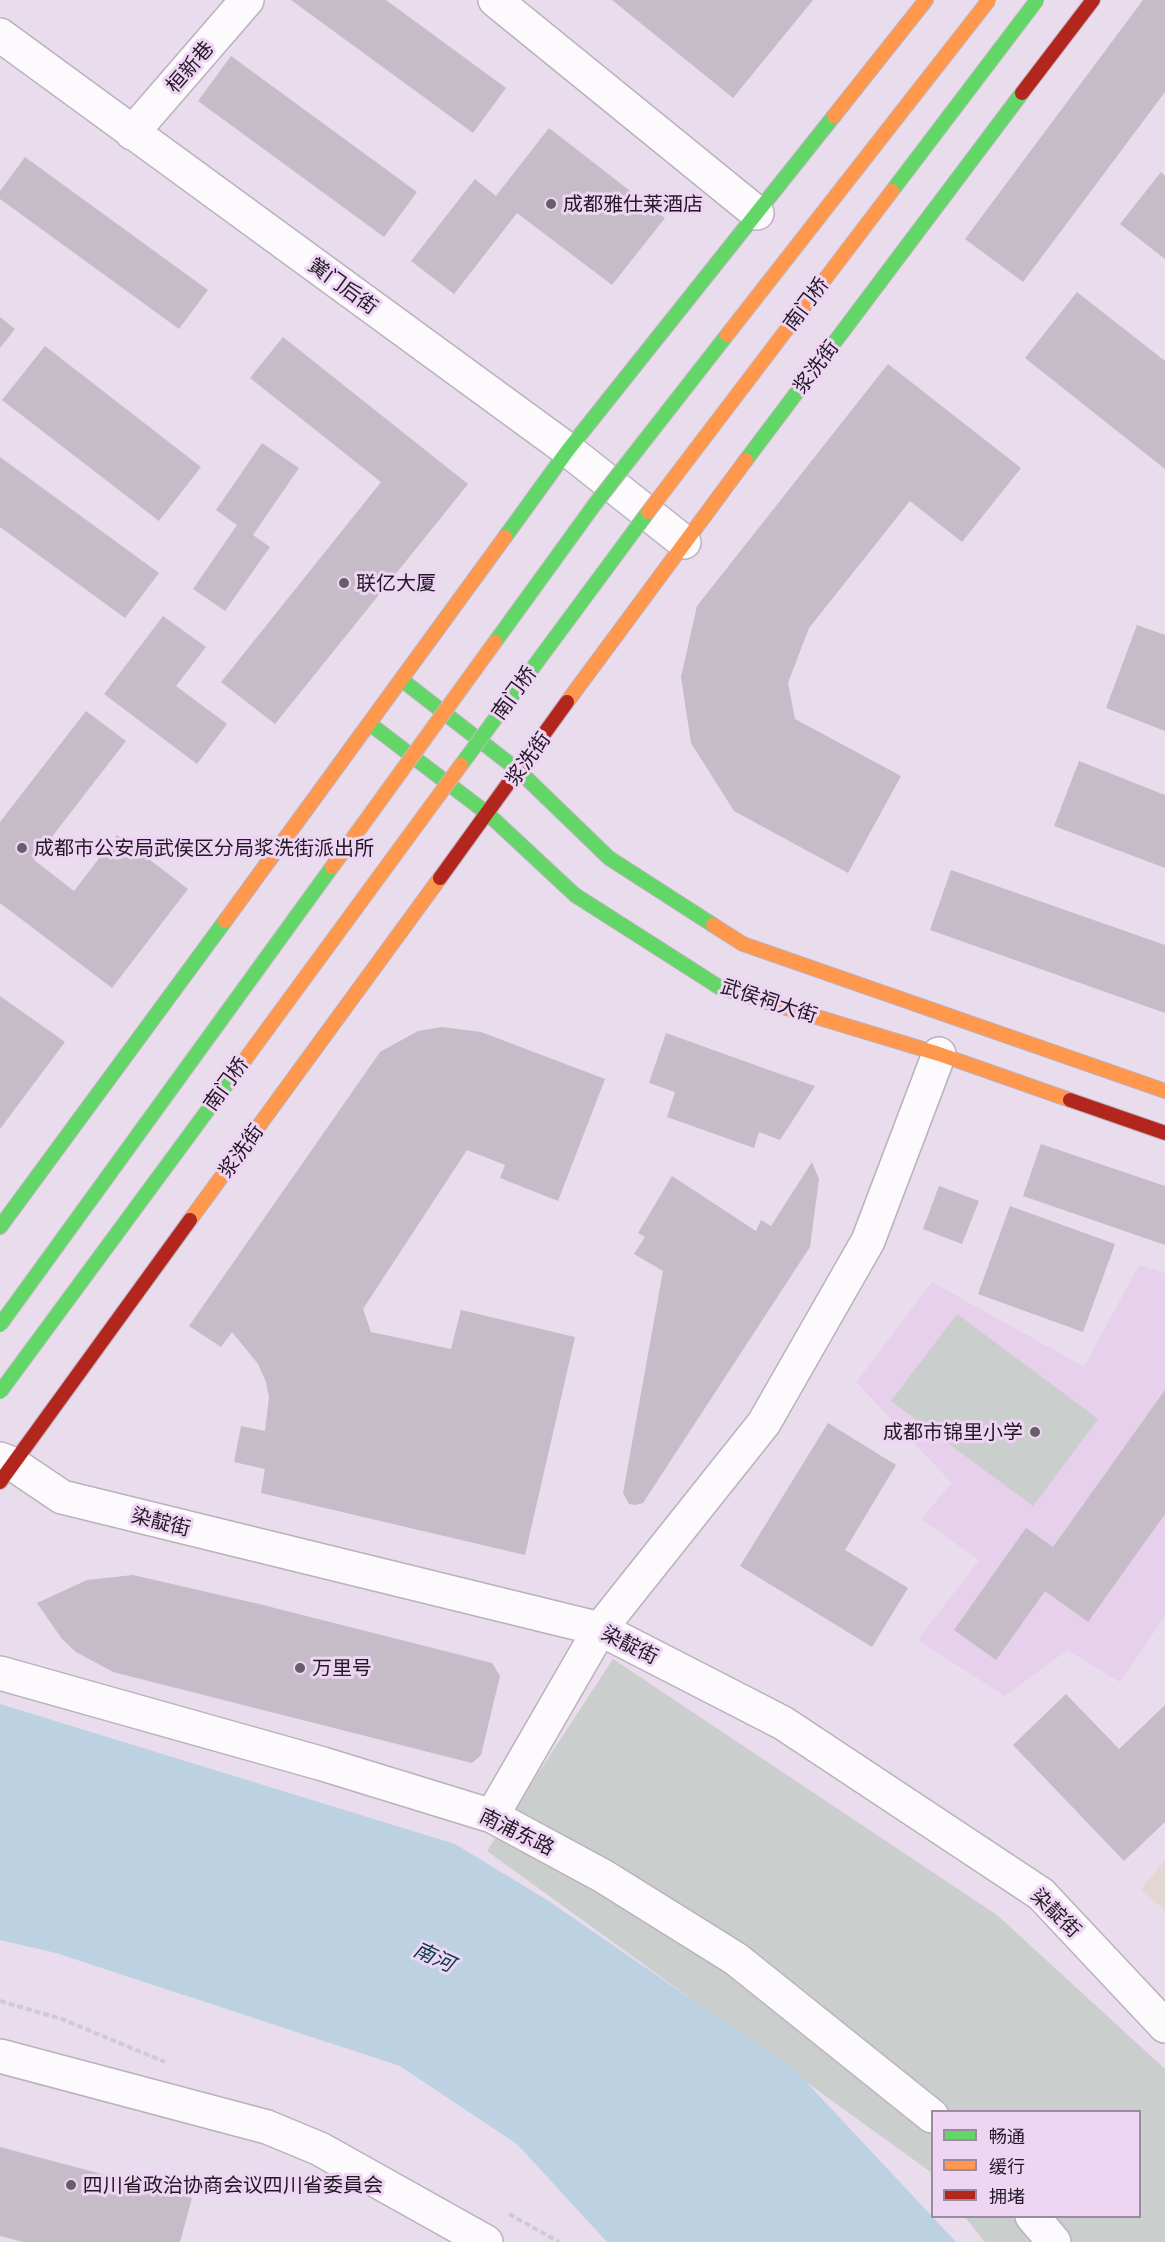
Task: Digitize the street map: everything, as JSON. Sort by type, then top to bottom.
[{"type":"main road","points":[[0,1227],[370,724],[568,450],[926,0]]},
{"type":"main road","points":[[0,1325],[595,504],[989,0]]},
{"type":"main road","name":"南门桥","points":[[0,1392],[615,556],[1037,0]]},
{"type":"main road","name":"浆洗街","points":[[4,1468],[488,814],[684,542],[1093,0]]},
{"type":"main road","points":[[402,680],[519,771],[609,858],[743,944],[1165,1091]]},
{"type":"main road","name":"武侯祠大街","points":[[370,724],[488,814],[576,895],[718,987],[939,1054],[1165,1133]]},
{"type":"street","name":"桓新巷","points":[[132,133],[247,0]]},
{"type":"street","points":[[495,0],[757,213]]},
{"type":"street","name":"黉门后街","points":[[0,35],[568,450],[684,542]]},
{"type":"street","points":[[492,1816],[600,1629],[764,1423],[868,1241],[939,1054]]},
{"type":"street","name":"染靛街","points":[[4,1468],[62,1497],[600,1629],[783,1723],[1041,1894],[1165,2026]]},
{"type":"street","name":"南浦东路","points":[[0,1673],[323,1764],[492,1816],[603,1876],[736,1959],[931,2114]]},
{"type":"street","points":[[0,2056],[267,2127],[320,2149],[486,2242]]},
{"type":"street","points":[[1033,2218],[1054,2242]]},
{"type":"shaded area","name":"成都市锦里小学","points":[[1139,1265],[1165,1273],[1165,1616],[1120,1682],[1067,1650],[1005,1696],[918,1640],[979,1560],[921,1519],[952,1483],[856,1382],[932,1282],[1084,1367]]},
{"type":"shaded area","points":[[957,1314],[1098,1419],[1033,1506],[891,1401]]},
{"type":"shaded area","points":[[613,1659],[997,1915],[1165,2069],[1165,2242],[985,2242],[966,2218],[1141,2218],[1141,2110],[931,2110],[931,2172],[487,1851]]},
{"type":"shaded area","points":[[1165,1860],[1165,1911],[1141,1889]]},
{"type":"water","name":"南河","points":[[0,1704],[455,1844],[547,1900],[795,2070],[931,2215],[931,2218],[956,2242],[607,2242],[517,2144],[400,2066],[56,1953],[0,1940]]},
{"type":"building","points":[[291,0],[386,0],[506,88],[473,133]]},
{"type":"building","points":[[612,0],[813,0],[733,98]]},
{"type":"building","points":[[1143,0],[1165,0],[1165,92],[1023,282],[965,239]]},
{"type":"building","points":[[231,56],[417,192],[384,237],[198,101]]},
{"type":"building","name":"成都雅仕莱酒店","points":[[549,128],[665,218],[612,285],[517,213],[454,294],[411,261],[475,179],[496,196]]},
{"type":"building","points":[[25,157],[208,290],[179,329],[0,199],[0,191]]},
{"type":"building","points":[[1161,172],[1165,176],[1165,259],[1120,224]]},
{"type":"building","points":[[1077,292],[1165,361],[1165,469],[1025,358]]},
{"type":"building","points":[[0,317],[15,329],[0,348]]},
{"type":"building","name":"联亿大厦","points":[[283,337],[468,484],[275,724],[221,682],[381,482],[250,378]]},
{"type":"building","points":[[45,346],[201,467],[159,521],[2,400]]},
{"type":"building","points":[[888,364],[1021,468],[962,542],[910,501],[809,628],[788,683],[795,719],[901,776],[848,873],[734,811],[691,743],[681,677],[697,606]]},
{"type":"building","points":[[262,443],[299,468],[253,535],[270,547],[225,611],[193,589],[237,525],[216,510]]},
{"type":"building","points":[[0,457],[159,573],[125,618],[0,527]]},
{"type":"building","points":[[163,616],[206,647],[176,686],[227,724],[197,764],[104,694]]},
{"type":"building","points":[[1137,625],[1165,635],[1165,731],[1106,708]]},
{"type":"building","name":"成都市公安局武侯区分局浆洗街派出所","points":[[86,711],[126,741],[34,860],[74,891],[117,835],[188,889],[112,988],[0,903],[0,822]]},
{"type":"building","points":[[1079,761],[1165,795],[1165,868],[1054,826]]},
{"type":"building","points":[[951,870],[1165,945],[1165,1013],[930,930]]},
{"type":"building","points":[[0,996],[65,1042],[0,1129]]},
{"type":"building","points":[[442,1027],[481,1032],[605,1079],[558,1201],[500,1178],[505,1165],[467,1150],[363,1309],[371,1332],[451,1349],[461,1310],[575,1337],[525,1555],[261,1493],[265,1469],[234,1462],[241,1426],[265,1431],[269,1397],[266,1382],[258,1364],[232,1332],[221,1347],[189,1326],[380,1052],[418,1031]]},
{"type":"building","points":[[666,1033],[815,1086],[780,1140],[759,1132],[754,1148],[667,1117],[675,1092],[649,1083]]},
{"type":"building","points":[[1041,1144],[1165,1186],[1165,1245],[1023,1196]]},
{"type":"building","points":[[812,1162],[819,1179],[810,1247],[643,1503],[629,1504],[623,1493],[663,1271],[634,1254],[645,1237],[638,1233],[672,1176],[756,1231],[761,1220],[771,1226]]},
{"type":"building","points":[[939,1186],[979,1201],[962,1244],[923,1229]]},
{"type":"building","points":[[1010,1206],[1115,1244],[1083,1332],[978,1294]]},
{"type":"building","points":[[1165,1390],[1165,1514],[1088,1622],[1045,1591],[996,1660],[954,1630],[1026,1528],[1053,1547]]},
{"type":"building","points":[[828,1423],[896,1465],[845,1550],[908,1588],[872,1647],[740,1566]]},
{"type":"building","name":"万里号","points":[[133,1575],[259,1604],[492,1663],[500,1676],[481,1755],[472,1763],[113,1672],[76,1652],[62,1639],[37,1603],[87,1580]]},
{"type":"building","points":[[1066,1694],[1119,1749],[1165,1705],[1165,1822],[1124,1861],[1013,1745]]},
{"type":"building","name":"四川省政治协商会议四川省委員会","points":[[0,2147],[192,2198],[180,2242],[23,2242],[0,2236]]},
{"type":"traffic: fast","points":[[892,191],[1037,0]]},
{"type":"traffic: fast","points":[[746,460],[1022,93]]},
{"type":"traffic: fast","points":[[505,537],[568,450],[834,116]]},
{"type":"traffic: fast","points":[[495,642],[595,504],[727,335]]},
{"type":"traffic: fast","points":[[461,765],[648,512]]},
{"type":"traffic: fast","points":[[402,680],[519,771],[609,858],[713,925]]},
{"type":"traffic: fast","points":[[370,724],[488,814],[575,895],[719,987],[774,1004]]},
{"type":"traffic: fast","points":[[0,1325],[332,867]]},
{"type":"traffic: fast","points":[[0,1227],[225,921]]},
{"type":"traffic: fast","points":[[0,1392],[244,1061]]},
{"type":"traffic: slow","points":[[834,116],[926,0]]},
{"type":"traffic: slow","points":[[727,335],[989,0]]},
{"type":"traffic: slow","points":[[648,512],[892,191]]},
{"type":"traffic: slow","points":[[567,702],[746,460]]},
{"type":"traffic: slow","points":[[225,921],[505,537]]},
{"type":"traffic: slow","points":[[332,867],[495,642]]},
{"type":"traffic: slow","points":[[244,1061],[461,765]]},
{"type":"traffic: slow","points":[[190,1220],[440,878]]},
{"type":"traffic: slow","points":[[713,925],[743,944],[1165,1091]]},
{"type":"traffic: slow","points":[[774,1004],[939,1054],[1070,1100]]},
{"type":"traffic: jam","points":[[1022,93],[1093,0]]},
{"type":"traffic: jam","points":[[440,878],[567,702]]},
{"type":"traffic: jam","points":[[1070,1100],[1165,1133]]},
{"type":"traffic: jam","points":[[0,1482],[190,1220]]},
{"type":"place","name":"成都雅仕莱酒店","points":[[551,204]]},
{"type":"place","name":"联亿大厦","points":[[344,583]]},
{"type":"place","name":"成都市公安局武侯区分局浆洗街派出所","points":[[22,848]]},
{"type":"place","name":"成都市锦里小学","points":[[1035,1432]]},
{"type":"place","name":"万里号","points":[[300,1668]]},
{"type":"place","name":"四川省政治协商会议四川省委員会","points":[[71,2185]]}]
